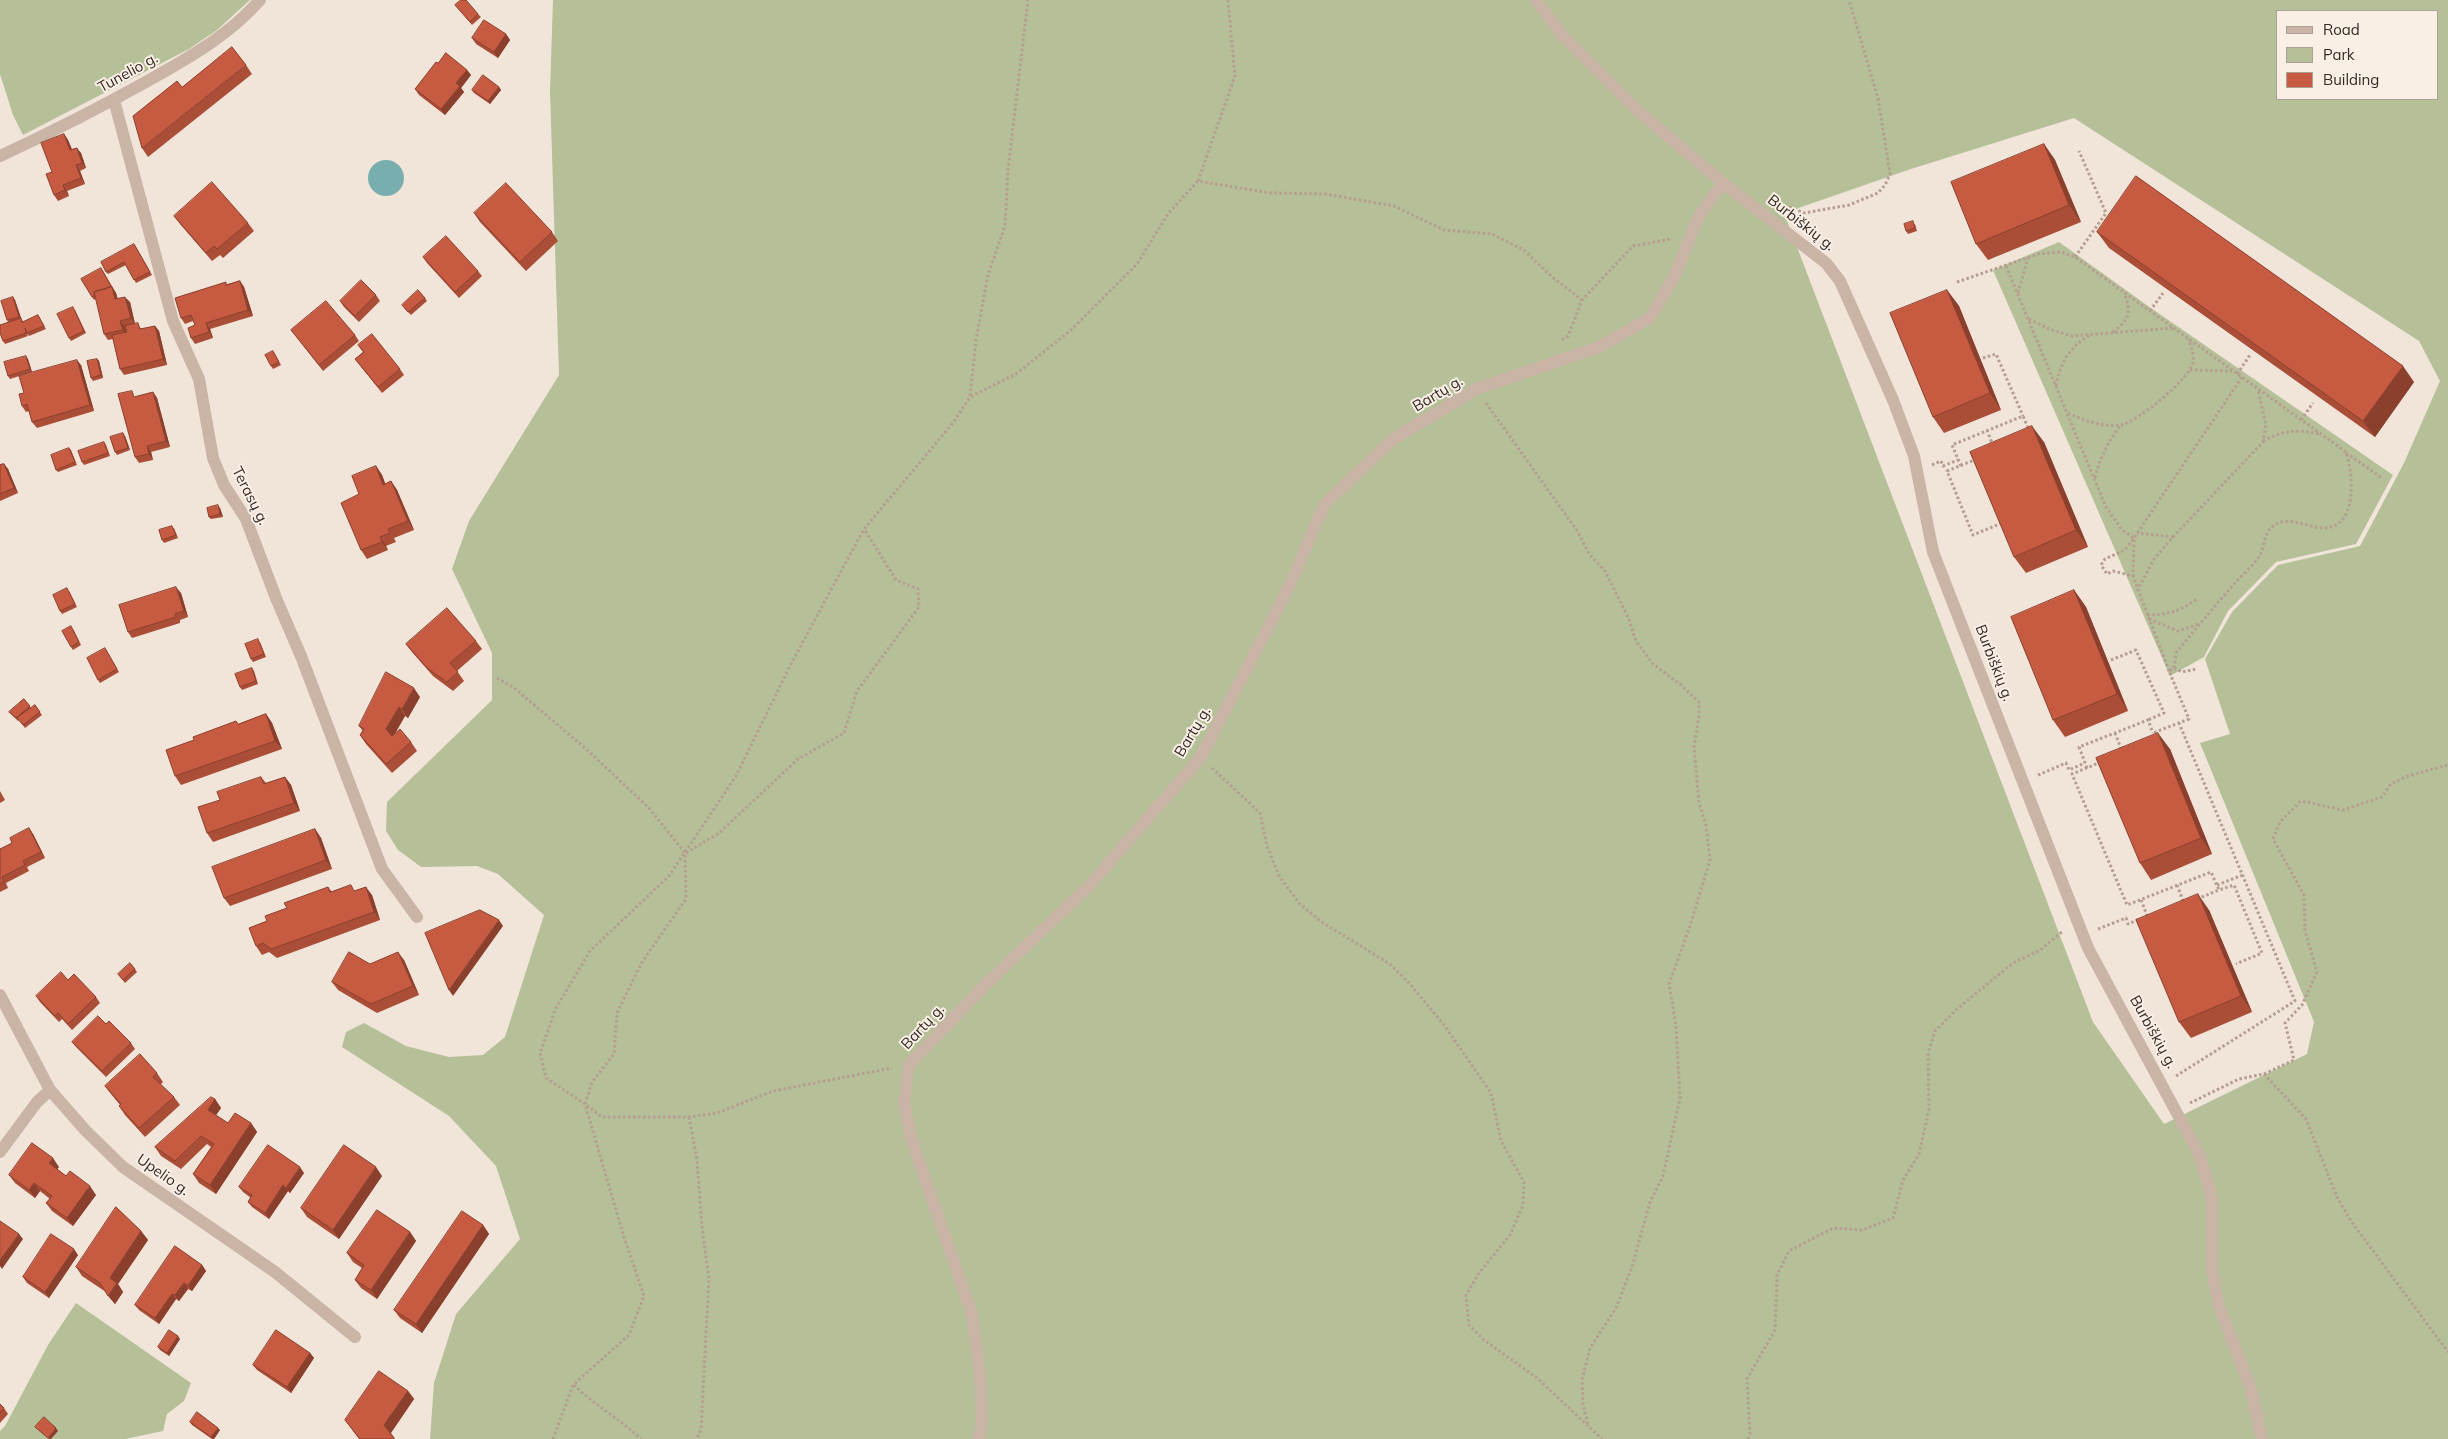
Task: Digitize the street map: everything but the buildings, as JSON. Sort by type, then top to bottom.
[{"type":"street","name":"Tunelio g.","points":[[0,156],[114,100],[212,42],[247,15],[260,0]]},
{"type":"street","name":"Burbiškių g.","points":[[1536,0],[1561,34],[1637,110],[1723,182],[1826,263],[1840,281],[1897,409],[1914,456],[1933,552],[2077,920],[2200,1156],[2212,1198],[2212,1268],[2218,1303],[2251,1389],[2262,1439]]},
{"type":"street","name":"Terasų g.","points":[[114,100],[173,321],[199,379],[213,458],[224,484],[246,519],[276,598],[301,656],[382,869],[417,917]]},
{"type":"street","name":"Bartų g.","points":[[979,1439],[982,1420],[980,1374],[972,1314],[911,1138],[904,1102],[909,1065],[984,985],[1088,887],[1200,757],[1289,587],[1324,505],[1392,440],[1476,390],[1599,347],[1650,318],[1674,277],[1698,216],[1723,182]]},
{"type":"street","name":"Upelio g.","points":[[0,995],[50,1090],[86,1131],[123,1167],[275,1272],[355,1337]]},
{"type":"street","points":[[0,1152],[38,1102],[50,1090]]},
{"type":"path","points":[[909,1065],[774,1091],[717,1113],[689,1117],[602,1116],[546,1078],[540,1053],[556,1008],[590,951],[669,876],[736,776],[792,662],[864,529],[953,423],[970,397],[976,340],[988,275],[1004,226],[1008,169],[1028,0]]},
{"type":"path","points":[[970,397],[1016,374],[1070,331],[1137,264],[1168,214],[1198,181],[1235,76],[1228,0]]},
{"type":"path","points":[[1778,203],[1804,213],[1849,205],[1878,193],[1885,185],[1890,174],[1878,98],[1849,0]]},
{"type":"path","points":[[2075,257],[2106,213],[2079,151]]},
{"type":"path","points":[[1198,181],[1270,193],[1325,194],[1394,206],[1444,230],[1492,234],[1524,250],[1552,277],[1582,300]]},
{"type":"path","points":[[1560,341],[1568,336],[1582,300],[1633,246],[1659,240],[1689,239]]},
{"type":"path","points":[[1957,282],[2038,254],[2061,252],[2075,257],[2382,478]]},
{"type":"path","points":[[2018,295],[2028,258]]},
{"type":"path","points":[[2006,266],[2111,514],[2122,530],[2134,538]]},
{"type":"path","points":[[2112,333],[2123,325],[2128,316],[2129,306],[2123,292]]},
{"type":"path","points":[[2150,311],[2163,293]]},
{"type":"path","points":[[2028,319],[2050,330],[2072,336],[2173,328]]},
{"type":"path","points":[[2056,386],[2059,371],[2068,352],[2078,342],[2092,334]]},
{"type":"path","points":[[2067,412],[2085,421],[2103,425],[2121,425],[2136,419],[2179,383],[2190,370],[2193,362],[2188,338]]},
{"type":"path","points":[[1983,358],[1996,354],[2031,437]]},
{"type":"path","points":[[2235,372],[2250,355]]},
{"type":"path","points":[[2190,370],[2235,372]]},
{"type":"path","points":[[2132,576],[2113,571],[2107,574],[2101,565],[2104,559],[2125,550],[2134,538],[2242,377]]},
{"type":"path","points":[[2257,388],[2266,425],[2263,442]]},
{"type":"path","points":[[1476,390],[1578,532],[1589,554],[1605,570],[1628,617],[1636,641],[1653,664],[1681,685],[1699,702],[1694,747],[1699,803],[1706,825],[1710,860],[1690,926],[1669,984],[1676,1026],[1680,1098],[1663,1176],[1650,1202],[1632,1267],[1616,1308],[1590,1348],[1582,1380],[1583,1404],[1588,1425]]},
{"type":"path","points":[[2302,420],[2313,403]]},
{"type":"path","points":[[1961,466],[1952,445],[2023,416]]},
{"type":"path","points":[[2095,479],[2100,457],[2108,441],[2121,425]]},
{"type":"path","points":[[1988,430],[1995,452]]},
{"type":"path","points":[[2137,591],[2154,559],[2263,442],[2278,433],[2301,430],[2323,435]]},
{"type":"path","points":[[2174,668],[2176,653],[2260,555],[2268,531],[2273,526],[2286,522],[2308,523],[2323,528],[2336,524],[2346,513],[2352,499],[2352,483],[2346,452]]},
{"type":"path","points":[[1978,459],[1947,471],[1973,534],[2002,523]]},
{"type":"path","points":[[1943,466],[1958,460]]},
{"type":"path","points":[[685,853],[719,833],[798,759],[844,733],[857,691],[919,607],[918,589],[896,580],[864,529]]},
{"type":"path","points":[[2137,533],[2173,538]]},
{"type":"path","points":[[2134,538],[2132,576],[2189,719],[2153,733]]},
{"type":"path","points":[[2147,617],[2164,615],[2184,609],[2197,599]]},
{"type":"path","points":[[2147,617],[2178,631],[2200,624]]},
{"type":"path","points":[[2087,768],[2079,747],[2164,713],[2136,650],[2112,660]]},
{"type":"path","points":[[2169,671],[2174,668]]},
{"type":"path","points":[[2174,668],[2182,672],[2196,669]]},
{"type":"path","points":[[497,678],[513,687],[592,755],[649,808],[685,853],[686,899],[642,962],[617,1013],[614,1054],[592,1082],[585,1104],[623,1234],[644,1296],[629,1335],[573,1385],[553,1439]]},
{"type":"path","points":[[2148,720],[2156,738]]},
{"type":"path","points":[[2163,1085],[2295,1000],[2179,723]]},
{"type":"path","points":[[2115,733],[2123,752]]},
{"type":"path","points":[[2114,756],[2131,749]]},
{"type":"path","points":[[1200,757],[1260,813],[1267,846],[1280,876],[1299,903],[1320,921],[1390,964],[1410,984],[1444,1025],[1491,1093],[1502,1141],[1524,1182],[1523,1205],[1510,1235],[1478,1273],[1466,1296],[1469,1324],[1484,1340],[1537,1378],[1602,1439]]},
{"type":"path","points":[[2105,760],[2072,774],[2127,905],[2211,872],[2218,890]]},
{"type":"path","points":[[2023,782],[2066,763],[2069,770],[2085,763]]},
{"type":"path","points":[[2176,1110],[2239,1079],[2264,1074],[2294,1060],[2286,1023],[2302,1005],[2317,972],[2305,931],[2304,895],[2273,839],[2280,822],[2301,801],[2343,810],[2382,797],[2391,784],[2408,776],[2448,765]]},
{"type":"path","points":[[2216,885],[2243,875]]},
{"type":"path","points":[[2177,885],[2185,904]]},
{"type":"path","points":[[2176,908],[2234,885],[2262,953],[2236,964]]},
{"type":"path","points":[[2084,936],[2126,918],[2128,924],[2148,918],[2141,900]]},
{"type":"path","points":[[1748,1439],[1750,1434],[1747,1379],[1774,1330],[1777,1275],[1789,1251],[1833,1228],[1862,1230],[1893,1218],[1903,1180],[1919,1154],[1927,1119],[1929,1110],[1928,1053],[1935,1031],[1957,1009],[2013,963],[2040,950],[2077,920]]},
{"type":"path","points":[[2264,1074],[2306,1119],[2337,1197],[2351,1221],[2448,1352]]},
{"type":"path","points":[[689,1117],[697,1160],[702,1227],[709,1278],[701,1429],[697,1439]]},
{"type":"path","points":[[573,1385],[641,1439]]},
{"type":"green space","points":[[0,0],[250,0],[217,30],[189,49],[23,135],[13,115],[0,74]]},
{"type":"green space","points":[[553,0],[2448,0],[2448,1439],[430,1439],[434,1383],[456,1314],[520,1239],[496,1166],[449,1116],[342,1047],[346,1032],[364,1023],[406,1046],[449,1057],[483,1055],[505,1037],[544,915],[498,874],[477,866],[421,867],[398,850],[386,831],[387,802],[492,700],[492,653],[452,569],[469,521],[559,375],[550,91]],"holes":[[[2074,118],[2419,341],[2440,381],[2404,463],[2360,546],[2278,565],[2232,612],[2205,659],[2230,734],[2200,743],[2314,1022],[2307,1054],[2164,1124],[2093,1022],[1784,213],[1911,169]]]},
{"type":"green space","points":[[2059,242],[2148,306],[2393,475],[2356,544],[2276,562],[2228,611],[2204,657],[2170,676],[1993,270]]},
{"type":"green space","points":[[76,1303],[191,1383],[184,1401],[167,1414],[163,1431],[125,1439],[0,1439],[0,1431],[5,1426],[48,1345]]},
{"type":"water","points":[[386,160],[393,161],[399,165],[403,171],[403,185],[399,191],[393,195],[386,196],[379,195],[373,191],[369,185],[368,178],[369,171],[373,165],[379,161]]}]
